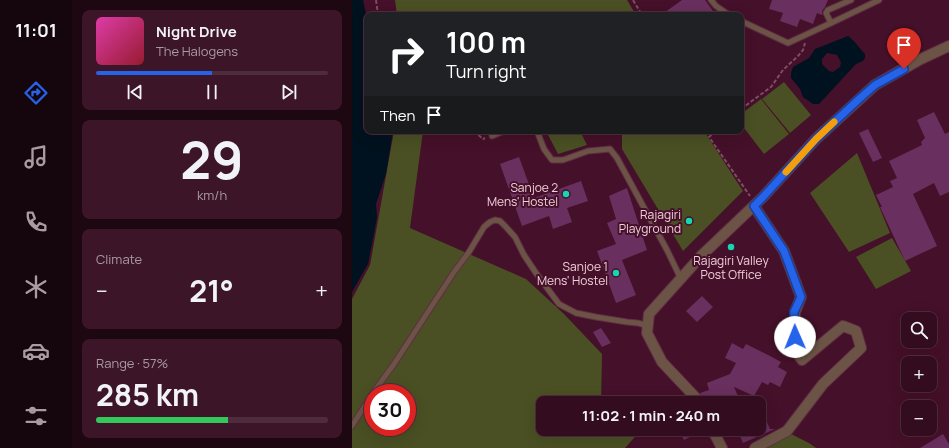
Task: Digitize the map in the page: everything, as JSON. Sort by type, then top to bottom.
[{"type":"street","points":[[694,396],[662,362],[647,333],[649,314],[702,255],[753,203],[763,197],[816,139],[875,85],[921,59],[949,46]]},
{"type":"street","points":[[753,203],[784,251],[801,297],[794,312],[795,350],[802,360],[843,326],[856,331],[860,348],[823,384],[787,431],[755,448]]},
{"type":"street","points":[[716,436],[722,448]]},
{"type":"lane","points":[[711,0],[716,6],[725,12]]},
{"type":"lane","points":[[831,24],[826,13],[828,10],[851,0]]},
{"type":"lane","points":[[744,22],[788,43],[879,0]]},
{"type":"lane","points":[[492,136],[497,134]]},
{"type":"lane","points":[[538,134],[544,149],[552,160],[563,160],[588,151],[610,149],[617,158],[681,279]]},
{"type":"lane","points":[[380,384],[469,252],[484,227],[490,222],[496,220],[500,221],[514,237],[536,273],[559,304],[576,313],[648,326]]},
{"type":"lane","points":[[352,426],[364,407]]},
{"type":"path","points":[[376,0],[378,12]]},
{"type":"path","points":[[633,0],[640,12]]},
{"type":"path","points":[[744,107],[771,87],[783,70],[803,50],[806,44],[803,36]]},
{"type":"path","points":[[477,134],[483,139],[492,136]]},
{"type":"path","points":[[708,134],[751,197],[753,203]]},
{"type":"path","points":[[709,137],[712,134]]},
{"type":"green space","points":[[395,0],[627,0],[634,12],[397,12]]},
{"type":"green space","points":[[784,82],[811,115],[790,133],[762,99]]},
{"type":"green space","points":[[761,99],[789,134],[764,154],[744,128],[744,112]]},
{"type":"green space","points":[[393,134],[423,134],[410,228],[526,279],[564,314],[602,354],[601,396],[536,396],[536,436],[636,436],[625,448],[352,448],[352,299],[370,265]]},
{"type":"green space","points":[[548,134],[582,134],[587,145],[558,154]]},
{"type":"green space","name":"Rajagiri Playground","points":[[706,134],[743,191],[683,251],[622,149],[622,135]]},
{"type":"green space","points":[[857,153],[890,233],[849,252],[810,193]]},
{"type":"green space","points":[[892,238],[911,271],[876,289],[856,257]]},
{"type":"green space","points":[[791,434],[816,448],[764,448]]},
{"type":"water","points":[[352,0],[363,0],[366,12],[364,12],[364,134],[393,134],[386,174],[376,204],[377,217],[368,264],[352,292]]},
{"type":"water","points":[[848,36],[865,54],[863,61],[856,64],[819,104],[813,104],[803,97],[800,89],[791,78],[793,67],[809,58],[815,49]],"holes":[[[827,53],[837,55],[841,62],[840,67],[833,72],[829,71],[822,64],[822,59]]]},
{"type":"building","points":[[682,0],[705,0],[714,12],[665,12]]},
{"type":"building","points":[[772,0],[828,0],[822,11],[822,15],[817,13],[813,24],[800,19],[797,27],[780,21],[783,13],[769,9]]},
{"type":"building","points":[[934,112],[945,134],[949,132],[949,192],[940,196],[934,183],[913,194],[937,246],[905,261],[876,195],[893,187],[890,181],[897,178],[889,161],[922,145],[921,142],[925,138],[917,120]]},
{"type":"building","points":[[868,129],[882,158],[873,162],[859,133]]},
{"type":"building","name":"Sanjoe 2 Mens' Hostel","points":[[519,157],[534,198],[581,181],[588,201],[567,208],[572,222],[553,229],[549,216],[522,226],[500,164]]},
{"type":"building","points":[[627,188],[647,250],[622,260],[636,295],[616,303],[597,251],[616,244],[607,223],[616,219],[609,196]]},
{"type":"building","points":[[702,296],[713,307],[697,322],[686,311]]},
{"type":"building","points":[[601,328],[611,343],[602,347],[593,332]]},
{"type":"building","points":[[732,343],[743,349],[746,344],[781,362],[778,367],[787,372],[780,387],[770,382],[768,385],[762,382],[754,396],[734,387],[738,396],[701,396],[700,393],[709,390],[707,383],[730,374],[736,363],[725,358]]},
{"type":"building","points":[[766,420],[770,429],[775,429],[766,433]]},
{"type":"building","points":[[943,434],[949,444],[949,448],[920,448]]},
{"type":"building","points":[[682,436],[692,436],[684,440]]},
{"type":"building","points":[[740,436],[759,436],[743,443]]},
{"type":"slow traffic","points":[[786,172],[816,139],[834,122]]},
{"type":"place","name":"Sanjoe 2 Mens' Hostel","points":[[566,194]]},
{"type":"place","name":"Rajagiri Playground","points":[[689,221]]},
{"type":"place","name":"Rajagiri Valley Post Office","points":[[731,247]]},
{"type":"place","name":"Sanjoe 1 Mens' Hostel","points":[[616,273]]},
{"type":"route","points":[[795,337],[794,312],[801,297],[784,251],[754,206],[816,139],[858,100],[875,85],[904,69]]}]
